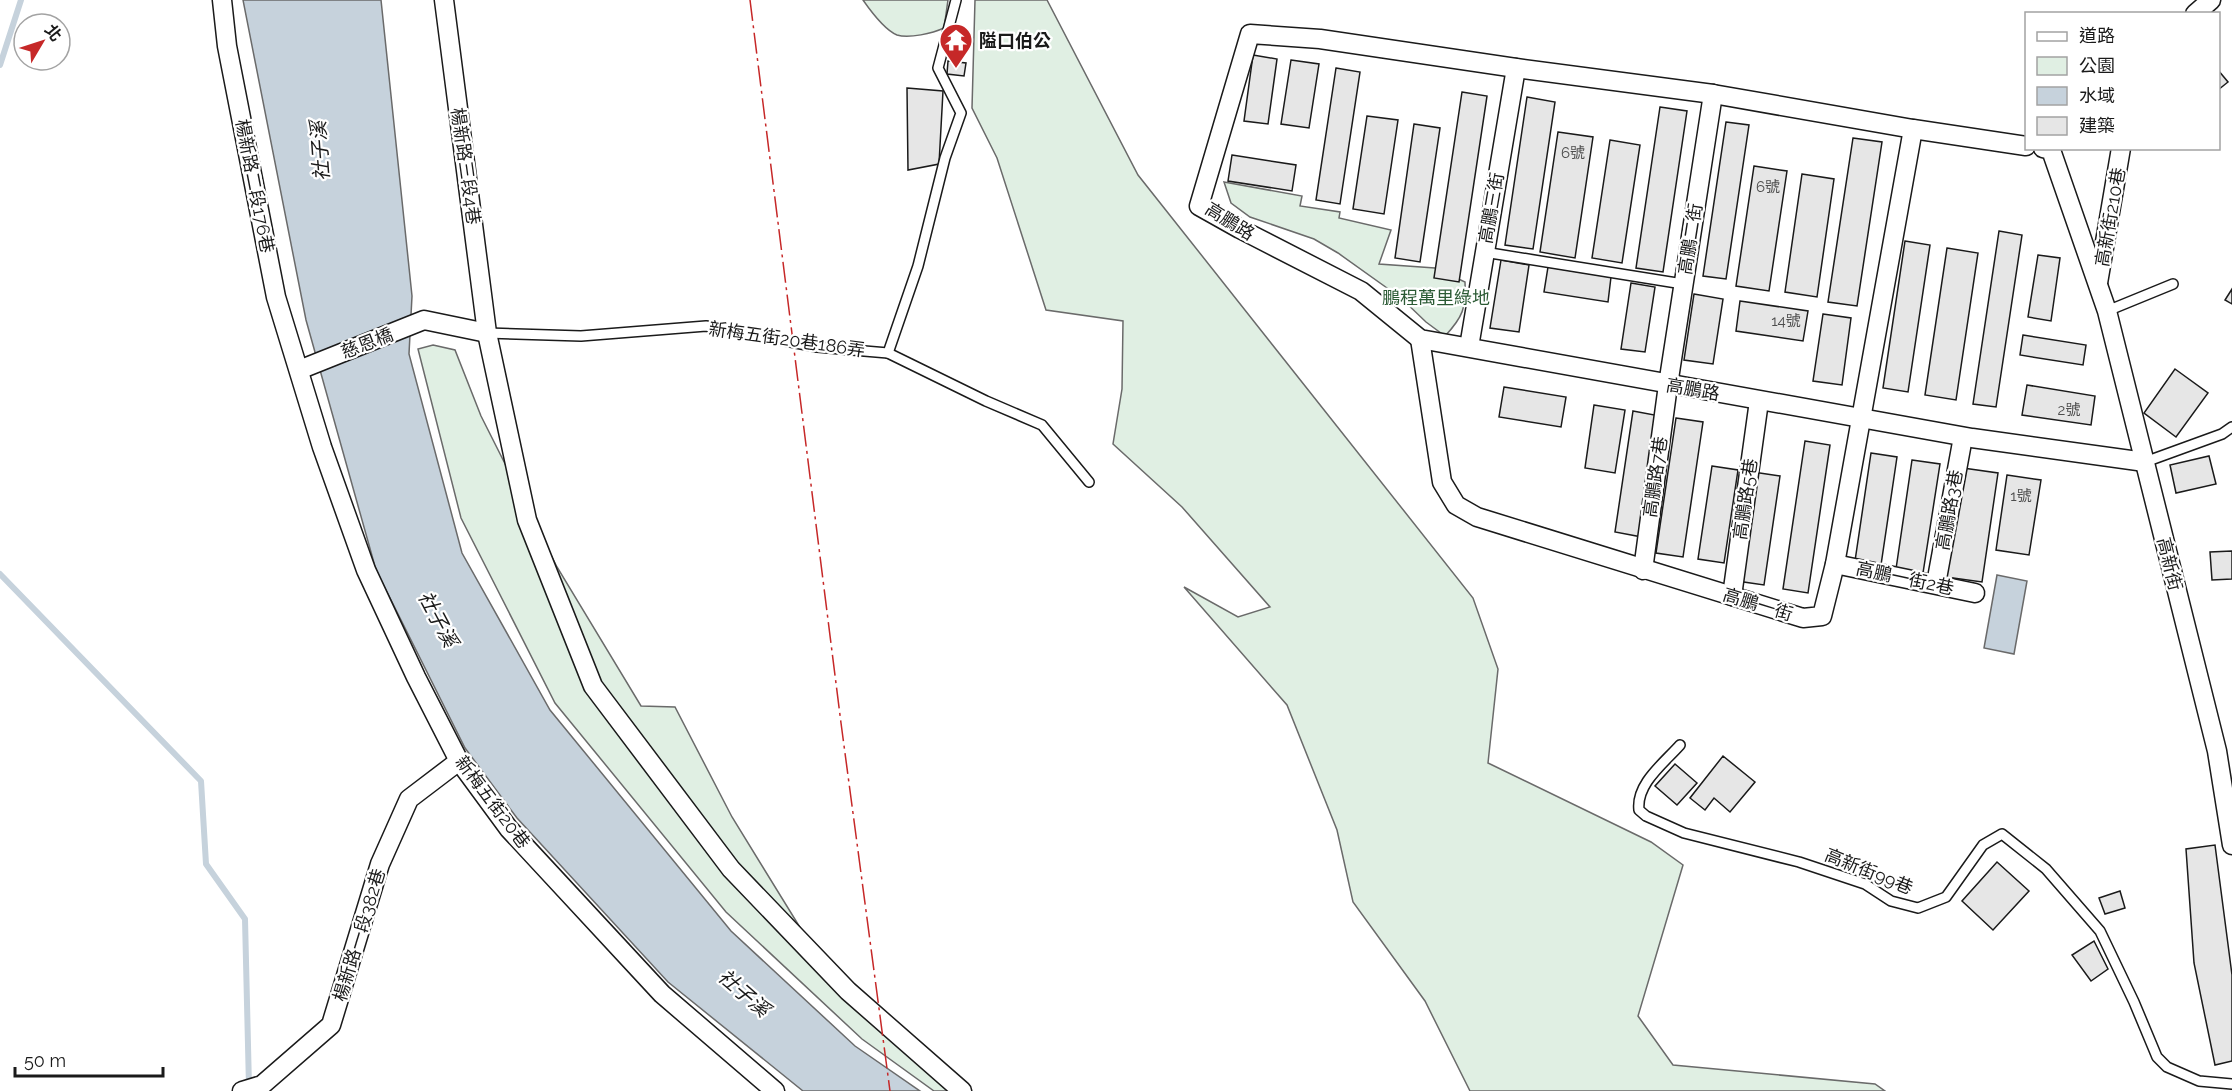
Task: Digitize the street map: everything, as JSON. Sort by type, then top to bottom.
[{"type":"street","name":"楊新路二段176巷","points":[[222,0],[227,46],[276,297],[304,368]]},
{"type":"street","name":"楊新路三段4巷","points":[[444,0],[487,333],[527,520],[593,686],[731,869],[848,992],[962,1091]]},
{"type":"street","points":[[2197,12],[2211,0]]},
{"type":"street","name":"高鵬路","points":[[2025,146],[1913,129],[1713,93],[1515,68],[1320,39],[1250,34],[1199,206],[1361,291],[1420,339],[1963,437],[2145,462]]},
{"type":"street","name":"高鵬三街","points":[[1469,347],[1515,68]]},
{"type":"street","name":"高鵬二街","points":[[1668,385],[1713,93]]},
{"type":"street","name":"高鵬一街","points":[[1420,339],[1442,482],[1456,505],[1478,517],[1643,570],[1803,618],[1822,616],[1835,564],[1913,129]]},
{"type":"street","points":[[2051,150],[2098,285]]},
{"type":"street","name":"高新街210巷","points":[[2098,285],[2121,150]]},
{"type":"street","name":"高新街","points":[[2098,285],[2217,751],[2232,845]]},
{"type":"street","name":"慈恩橋","points":[[304,368],[424,320]]},
{"type":"street","name":"新梅五街20巷186弄","points":[[424,320],[487,333]]},
{"type":"street","name":"新梅五街20巷","points":[[304,368],[322,447],[366,570],[416,677],[459,761],[509,829],[663,994],[775,1091]]},
{"type":"street","name":"高鵬路7巷","points":[[1643,570],[1668,385]]},
{"type":"street","name":"高鵬路5巷","points":[[1732,596],[1759,401]]},
{"type":"street","name":"高鵬路3巷","points":[[1936,584],[1963,437]]},
{"type":"street","name":"高鵬一街2巷","points":[[1835,564],[1975,593]]},
{"type":"street","name":"楊新路一段382巷","points":[[242,1091],[262,1085],[331,1025],[380,864],[409,799],[459,761]]},
{"type":"lane","name":"新梅五街20巷186弄","points":[[487,333],[581,336],[706,326],[817,347],[888,353],[918,266],[945,158],[961,113],[939,68],[956,0]]},
{"type":"lane","points":[[1484,252],[1683,284]]},
{"type":"lane","points":[[2106,311],[2173,284]]},
{"type":"lane","points":[[888,353],[986,401],[1042,425],[1089,482]]},
{"type":"lane","points":[[2145,462],[2222,434],[2232,427]]},
{"type":"lane","name":"高新街99巷","points":[[1680,745],[1642,788],[1638,800],[1639,810],[1646,816],[1684,833],[1799,862],[1865,884],[1891,901],[1918,908],[1946,897],[1983,845],[2002,834],[2046,869],[2100,931],[2157,1057],[2167,1067],[2199,1081],[2232,1084]]},
{"type":"green space","points":[[863,0],[948,0],[944,28],[921,35],[897,35],[883,24]]},
{"type":"green space","points":[[975,0],[1047,0],[1138,175],[1473,598],[1498,669],[1488,763],[1651,842],[1683,865],[1638,1016],[1673,1065],[1875,1084],[1885,1091],[1470,1091],[1425,1001],[1353,902],[1337,830],[1287,705],[1184,587],[1238,617],[1270,607],[1182,507],[1113,444],[1122,389],[1123,321],[1046,310],[997,158],[972,108]]},
{"type":"green space","name":"鵬程萬里綠地","points":[[1224,182],[1302,196],[1300,206],[1340,212],[1339,218],[1391,230],[1379,264],[1435,268],[1465,282],[1464,306],[1460,317],[1445,336],[1426,322],[1401,298],[1338,253],[1314,239],[1250,217],[1231,203]]},
{"type":"green space","points":[[433,345],[455,350],[481,416],[557,567],[641,706],[675,707],[732,817],[841,994],[950,1091],[934,1091],[862,1039],[726,912],[555,703],[461,518],[418,349]]},
{"type":"water","points":[[243,0],[381,0],[412,296],[409,354],[462,553],[550,710],[731,931],[855,1046],[920,1091],[803,1091],[668,982],[517,818],[465,748],[376,570],[306,320]]},
{"type":"water","points":[[1997,575],[2027,581],[2014,654],[1984,648]]},
{"type":"building","points":[[1253,55],[1277,59],[1268,124],[1244,121]]},
{"type":"building","points":[[1291,60],[1319,64],[1309,128],[1281,124]]},
{"type":"building","name":"隘口伯公","points":[[948,61],[966,63],[964,76],[947,74]]},
{"type":"building","points":[[1336,68],[1360,72],[1340,204],[1316,200]]},
{"type":"building","points":[[2220,72],[2228,82],[2220,88]]},
{"type":"building","points":[[907,88],[943,91],[939,164],[908,170]]},
{"type":"building","points":[[1462,92],[1487,96],[1459,282],[1434,278]]},
{"type":"building","points":[[1527,97],[1555,102],[1533,249],[1505,245]]},
{"type":"building","points":[[1660,107],[1687,111],[1663,272],[1636,268]]},
{"type":"building","points":[[1367,116],[1398,120],[1384,214],[1353,209]]},
{"type":"building","points":[[1726,122],[1749,125],[1726,279],[1703,276]]},
{"type":"building","points":[[1414,124],[1440,128],[1420,262],[1395,258]]},
{"type":"building","points":[[1558,132],[1593,137],[1575,258],[1540,252]]},
{"type":"building","points":[[1853,138],[1882,142],[1857,306],[1828,302]]},
{"type":"building","points":[[1610,140],[1640,145],[1622,263],[1592,258]]},
{"type":"building","points":[[1232,155],[1296,165],[1292,191],[1228,181]]},
{"type":"building","points":[[1754,166],[1787,171],[1769,291],[1736,286]]},
{"type":"building","points":[[1802,174],[1834,179],[1817,297],[1785,292]]},
{"type":"building","points":[[1999,231],[2022,235],[1996,407],[1973,404]]},
{"type":"building","points":[[1905,241],[1930,245],[1908,392],[1883,388]]},
{"type":"building","points":[[1947,248],[1978,253],[1956,400],[1925,395]]},
{"type":"building","points":[[2038,255],[2060,258],[2051,321],[2028,317]]},
{"type":"building","points":[[1501,260],[1529,265],[1519,332],[1490,328]]},
{"type":"building","points":[[1548,267],[1611,277],[1608,302],[1544,292]]},
{"type":"building","points":[[1631,283],[1655,287],[1645,352],[1621,349]]},
{"type":"building","points":[[2232,289],[2232,304],[2225,300]]},
{"type":"building","points":[[1694,294],[1723,299],[1713,364],[1684,360]]},
{"type":"building","points":[[1740,301],[1808,311],[1803,341],[1736,331]]},
{"type":"building","points":[[1823,314],[1851,318],[1842,385],[1813,381]]},
{"type":"building","points":[[2023,335],[2086,345],[2083,365],[2020,355]]},
{"type":"building","points":[[2175,369],[2208,393],[2176,437],[2144,413]]},
{"type":"building","points":[[2027,385],[2095,396],[2091,425],[2022,415]]},
{"type":"building","points":[[1504,387],[1566,397],[1561,427],[1499,417]]},
{"type":"building","points":[[1594,405],[1625,410],[1615,473],[1585,468]]},
{"type":"building","points":[[1633,411],[1660,416],[1642,537],[1615,532]]},
{"type":"building","points":[[1676,418],[1703,422],[1683,557],[1656,553]]},
{"type":"building","points":[[1805,441],[1830,445],[1808,593],[1783,589]]},
{"type":"building","points":[[1871,453],[1897,457],[1881,565],[1855,561]]},
{"type":"building","points":[[2209,456],[2216,484],[2176,493],[2170,465]]},
{"type":"building","points":[[1912,460],[1940,464],[1923,573],[1896,569]]},
{"type":"building","points":[[1712,466],[1738,470],[1724,563],[1698,559]]},
{"type":"building","points":[[1963,468],[1998,473],[1982,582],[1946,577]]},
{"type":"building","points":[[1753,472],[1780,476],[1764,585],[1737,581]]},
{"type":"building","points":[[2007,475],[2041,480],[2029,555],[1996,550]]},
{"type":"building","points":[[2232,551],[2232,579],[2212,580],[2210,552]]},
{"type":"building","points":[[1723,756],[1755,782],[1730,812],[1714,798],[1705,810],[1690,798]]},
{"type":"building","points":[[1675,764],[1697,783],[1677,805],[1655,786]]},
{"type":"building","points":[[2215,845],[2232,975],[2232,1061],[2215,1065],[2194,963],[2186,849]]},
{"type":"building","points":[[1997,862],[2029,891],[1993,930],[1962,901]]},
{"type":"building","points":[[2120,891],[2125,908],[2105,914],[2099,898]]},
{"type":"building","points":[[2094,941],[2108,969],[2091,981],[2072,955]]},
{"type":"waterway","name":"社子溪","points":[[0,65],[21,0]]},
{"type":"waterway","name":"社子溪","points":[[0,574],[201,781],[206,864],[245,919],[249,1087]]},
{"type":"power","points":[[750,0],[890,1091]]},
{"type":"place","name":"隘口伯公","points":[[956,69]]}]
